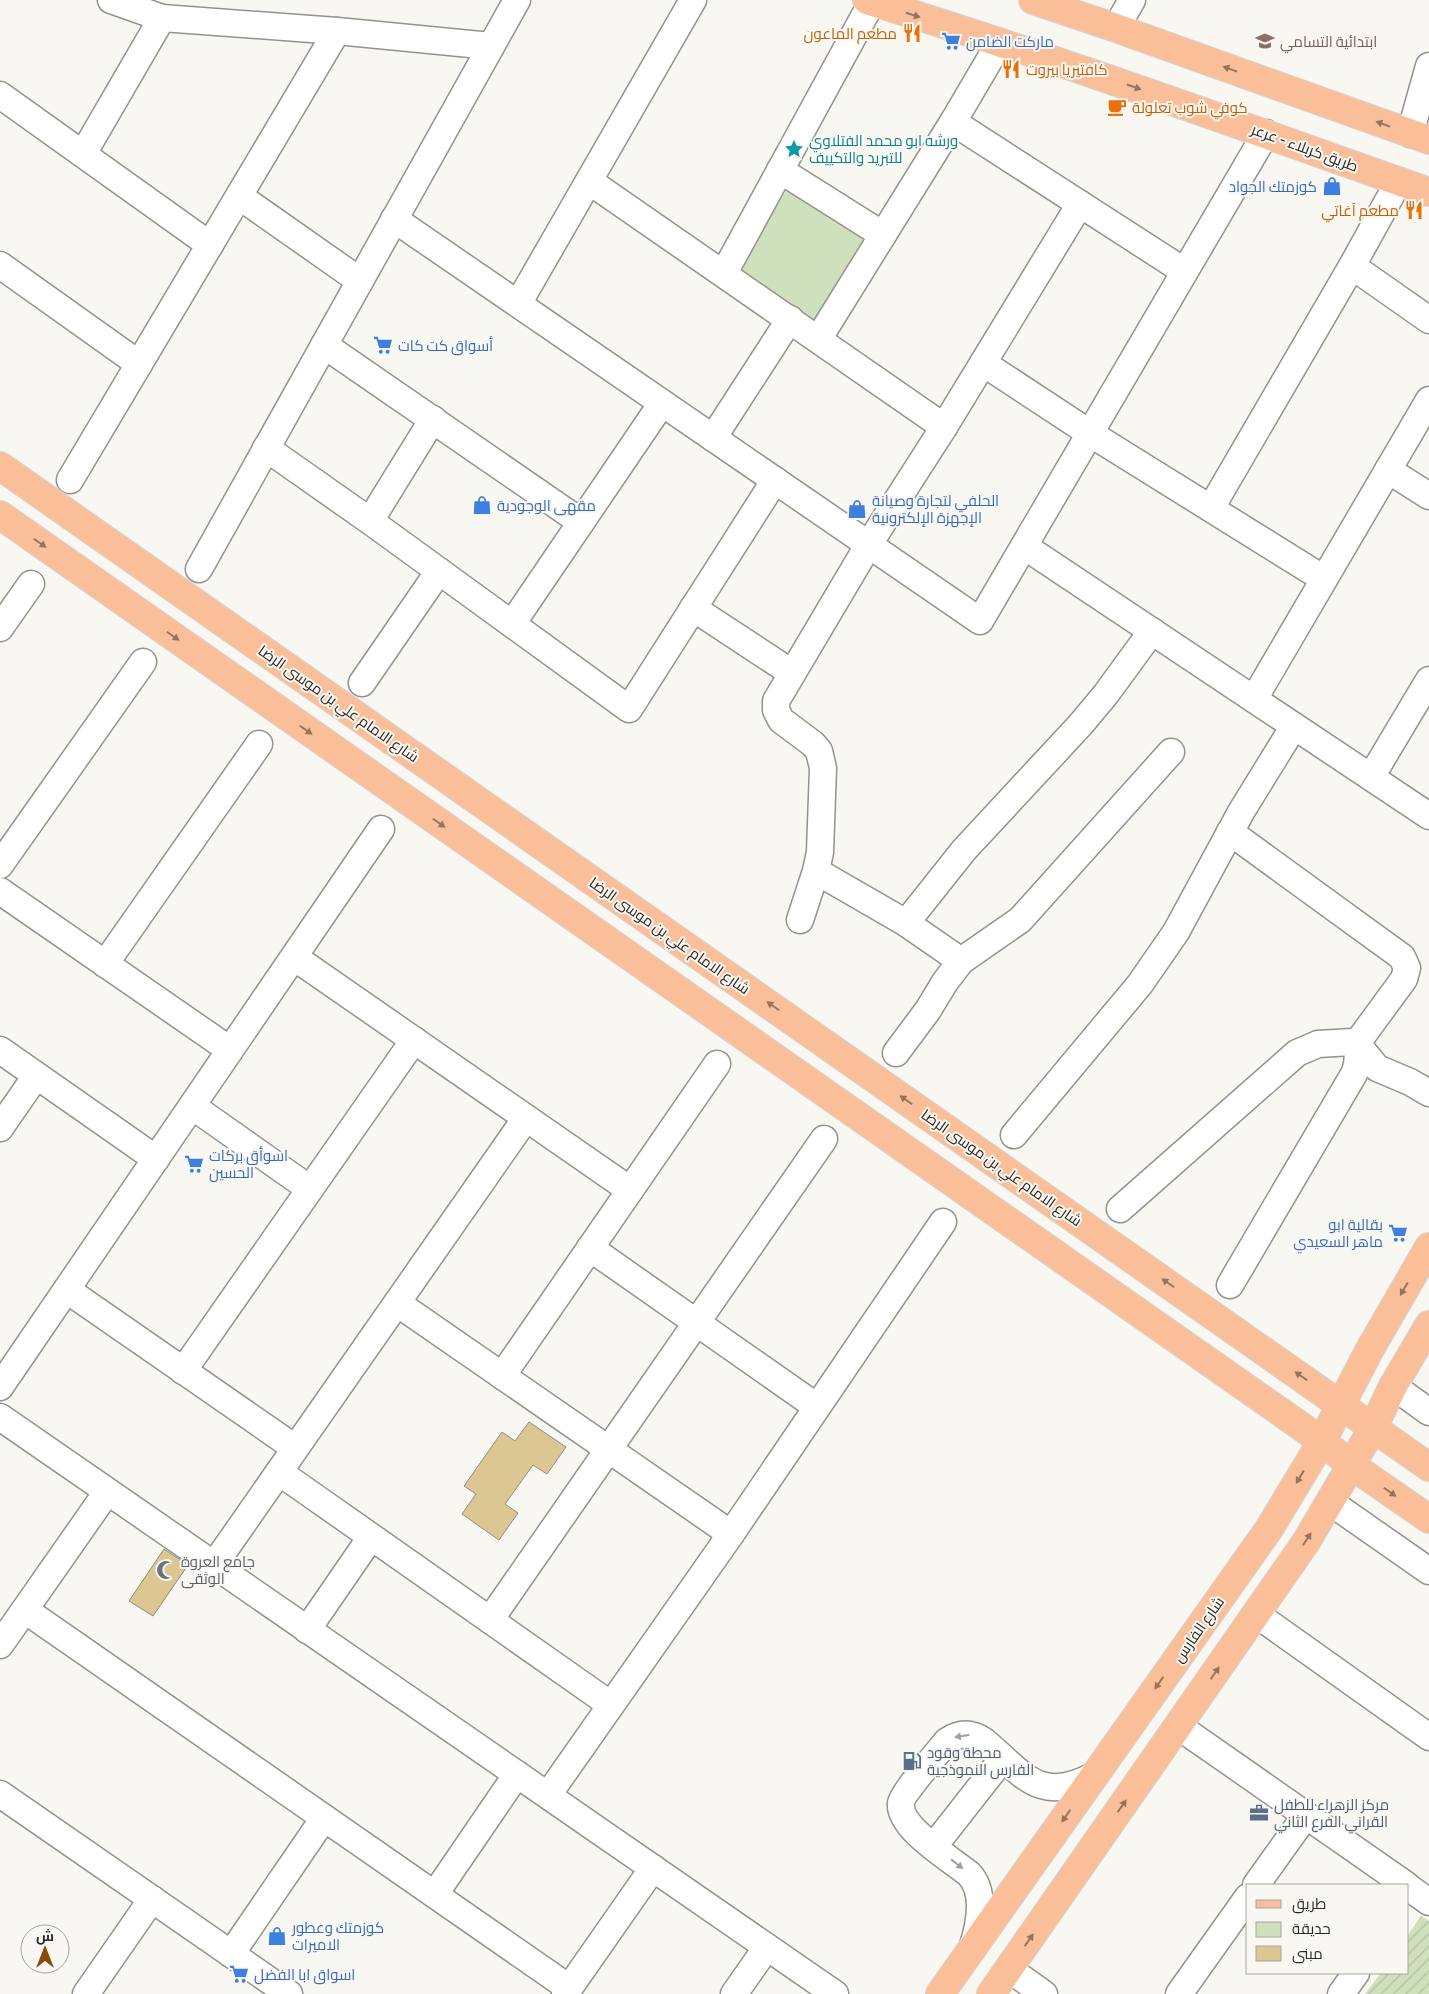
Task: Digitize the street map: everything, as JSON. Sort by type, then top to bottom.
[{"type":"main road","name":"طريق كربلاء - عرعر","points":[[870,1],[1000,42],[1266,133],[1429,192]]},
{"type":"main road","points":[[1049,2],[1116,28],[1420,137]]},
{"type":"main road","name":"شارع الامام علي بن موسى الرضا","points":[[0,466],[1373,1428]]},
{"type":"main road","points":[[0,515],[1322,1441],[1351,1465],[1429,1519]]},
{"type":"main road","name":"شارع الفارس","points":[[940,1994],[1268,1529],[1322,1441],[1370,1348],[1429,1247]]},
{"type":"main road","points":[[991,1994],[1306,1542],[1373,1428],[1393,1386],[1429,1325]]},
{"type":"main road","points":[[1236,1381],[1260,1347]]},
{"type":"main road","points":[[1373,1428],[1429,1467]]},
{"type":"street","points":[[110,0],[162,18],[239,11],[337,31],[491,46]]},
{"type":"street","points":[[198,570],[516,0]]},
{"type":"street","points":[[518,304],[693,0]]},
{"type":"street","points":[[1116,28],[1132,0]]},
{"type":"street","points":[[724,273],[870,1]]},
{"type":"street","points":[[84,154],[162,18]]},
{"type":"street","points":[[70,480],[337,31]]},
{"type":"street","points":[[819,338],[1000,42]]},
{"type":"street","points":[[1420,137],[1429,66]]},
{"type":"street","points":[[0,95],[210,245]]},
{"type":"street","points":[[952,122],[1184,271]]},
{"type":"street","points":[[394,219],[980,621],[1266,133]]},
{"type":"street","points":[[780,170],[883,235]]},
{"type":"street","points":[[589,181],[819,338],[944,427]]},
{"type":"street","points":[[1211,508],[1352,266],[1398,181]]},
{"type":"street","points":[[239,196],[360,281]]},
{"type":"street","points":[[800,920],[816,871],[822,833],[822,759],[813,744],[781,720],[776,710],[776,701],[869,544],[944,427],[1080,204]]},
{"type":"street","points":[[0,265],[139,364]]},
{"type":"street","points":[[1352,266],[1429,320]]},
{"type":"street","points":[[713,438],[790,319]]},
{"type":"street","points":[[324,344],[581,522]]},
{"type":"street","points":[[983,363],[1091,434],[1324,579]]},
{"type":"street","points":[[1254,699],[1429,400]]},
{"type":"street","points":[[512,624],[662,403]]},
{"type":"street","points":[[370,520],[433,418]]},
{"type":"street","points":[[266,448],[370,520],[629,709],[775,480]]},
{"type":"street","points":[[1388,470],[1429,496]]},
{"type":"street","points":[[1024,546],[1429,816]]},
{"type":"street","points":[[362,683],[439,571]]},
{"type":"street","points":[[0,628],[31,584]]},
{"type":"street","points":[[693,608],[792,673]]},
{"type":"street","points":[[906,924],[964,850],[1081,724],[1112,686],[1152,631]]},
{"type":"street","points":[[0,865],[143,662]]},
{"type":"street","points":[[1371,777],[1429,680]]},
{"type":"street","points":[[1014,1135],[1140,984],[1159,958],[1193,905],[1230,832],[1294,726]]},
{"type":"street","points":[[106,964],[259,744]]},
{"type":"street","points":[[896,1053],[928,1010],[944,982],[961,961],[1020,920],[1171,752]]},
{"type":"street","points":[[0,1388],[381,829]]},
{"type":"street","points":[[1230,832],[1394,951],[1405,962],[1406,974],[1360,1039],[1358,1061],[1354,1074],[1230,1285]]},
{"type":"street","points":[[816,871],[906,924],[961,961]]},
{"type":"street","points":[[0,891],[230,1050]]},
{"type":"street","points":[[294,957],[630,1190]]},
{"type":"street","points":[[183,1371],[414,1040]]},
{"type":"street","points":[[1120,1209],[1307,1047],[1329,1042],[1346,1041],[1358,1045],[1377,1068],[1410,1082],[1429,1094]]},
{"type":"street","points":[[0,1050],[156,1159]]},
{"type":"street","points":[[502,1376],[717,1064]]},
{"type":"street","points":[[0,1128],[36,1076]]},
{"type":"street","points":[[192,1106],[310,1189]]},
{"type":"street","points":[[214,1565],[526,1118]]},
{"type":"street","points":[[490,1620],[824,1139]]},
{"type":"street","points":[[548,1795],[731,1534],[943,1222]]},
{"type":"street","points":[[590,1248],[816,1407]]},
{"type":"street","points":[[66,1290],[295,1448]]},
{"type":"street","points":[[397,1303],[731,1534]]},
{"type":"street","points":[[1393,1386],[1429,1412]]},
{"type":"street","points":[[0,1417],[835,1994]]},
{"type":"street","points":[[279,1472],[611,1705]]},
{"type":"street","points":[[0,1646],[108,1492]]},
{"type":"street","points":[[1330,1502],[1429,1571]]},
{"type":"street","points":[[307,1630],[371,1537]]},
{"type":"street","points":[[25,1610],[435,1894],[567,1991],[653,1868]]},
{"type":"street","points":[[1256,1614],[1429,1737]]},
{"type":"street","points":[[1178,1726],[1401,1884]]},
{"type":"street","points":[[972,1949],[979,1920],[976,1882],[969,1874],[912,1828],[903,1814],[901,1806],[905,1795],[940,1749],[952,1738],[959,1735],[971,1735],[984,1741],[1032,1782],[1047,1788],[1068,1786],[1095,1775]]},
{"type":"street","points":[[934,1846],[1004,1758]]},
{"type":"street","points":[[435,1894],[517,1774]]},
{"type":"street","points":[[0,1794],[232,1954],[279,1991]]},
{"type":"street","points":[[1257,1884],[1306,1815]]},
{"type":"street","points":[[232,1954],[324,1818]]},
{"type":"street","points":[[86,1994],[152,1899]]},
{"type":"street","points":[[1179,1994],[1246,1900]]},
{"type":"street","points":[[734,1994],[767,1947]]},
{"type":"street","points":[[1009,1969],[1044,1994]]},
{"type":"street","points":[[1341,1994],[1355,1974]]},
{"type":"green space","points":[[789,187],[869,240],[817,326],[734,271]]},
{"type":"green space","points":[[1421,1916],[1429,1921],[1429,1994],[1365,1994],[1380,1974],[1409,1974],[1409,1934]]},
{"type":"building","points":[[529,1422],[566,1447],[547,1474],[533,1465],[505,1504],[518,1513],[499,1540],[462,1514],[476,1494],[464,1486],[502,1432],[515,1441]]},
{"type":"building","points":[[164,1549],[188,1565],[153,1616],[129,1601]]},
{"type":"place","name":"مطعم الماعون","points":[[912,33]]},
{"type":"place","name":"ماركت الضامن","points":[[951,41]]},
{"type":"place","name":"ابتدائية التسامي","points":[[1265,41]]},
{"type":"place","name":"كافتيريا بيروت","points":[[1011,69]]},
{"type":"place","name":"كوفي شوب تعلولة","points":[[1117,107]]},
{"type":"place","name":"ورشه ابو محمد الفتلاوي للتبريد والتكييف","points":[[794,149]]},
{"type":"place","name":"كوزمتك الجواد","points":[[1332,186]]},
{"type":"place","name":"مطعم آغاتي","points":[[1414,210]]},
{"type":"place","name":"أسواق كت كات","points":[[383,345]]},
{"type":"place","name":"مقهى الوجودية","points":[[482,505]]},
{"type":"place","name":"الحلفي لتجارة وصيانة الإجهزة الإلكترونية","points":[[857,509]]},
{"type":"place","name":"اسوأق بركات الحسين","points":[[194,1164]]},
{"type":"place","name":"بقالية ابو ماهر السعيدي","points":[[1398,1233]]},
{"type":"place","name":"جامع العروة الوثقى","points":[[166,1570]]},
{"type":"place","name":"محطة وقود الفارس النموذجية","points":[[912,1761]]},
{"type":"place","name":"مركز الزهراء للطفل القراني الفرع الثاني","points":[[1259,1813]]},
{"type":"place","name":"كوزمتك وعطور الاميرات","points":[[277,1936]]},
{"type":"place","name":"اسواق ابا الفضل","points":[[239,1974]]}]
